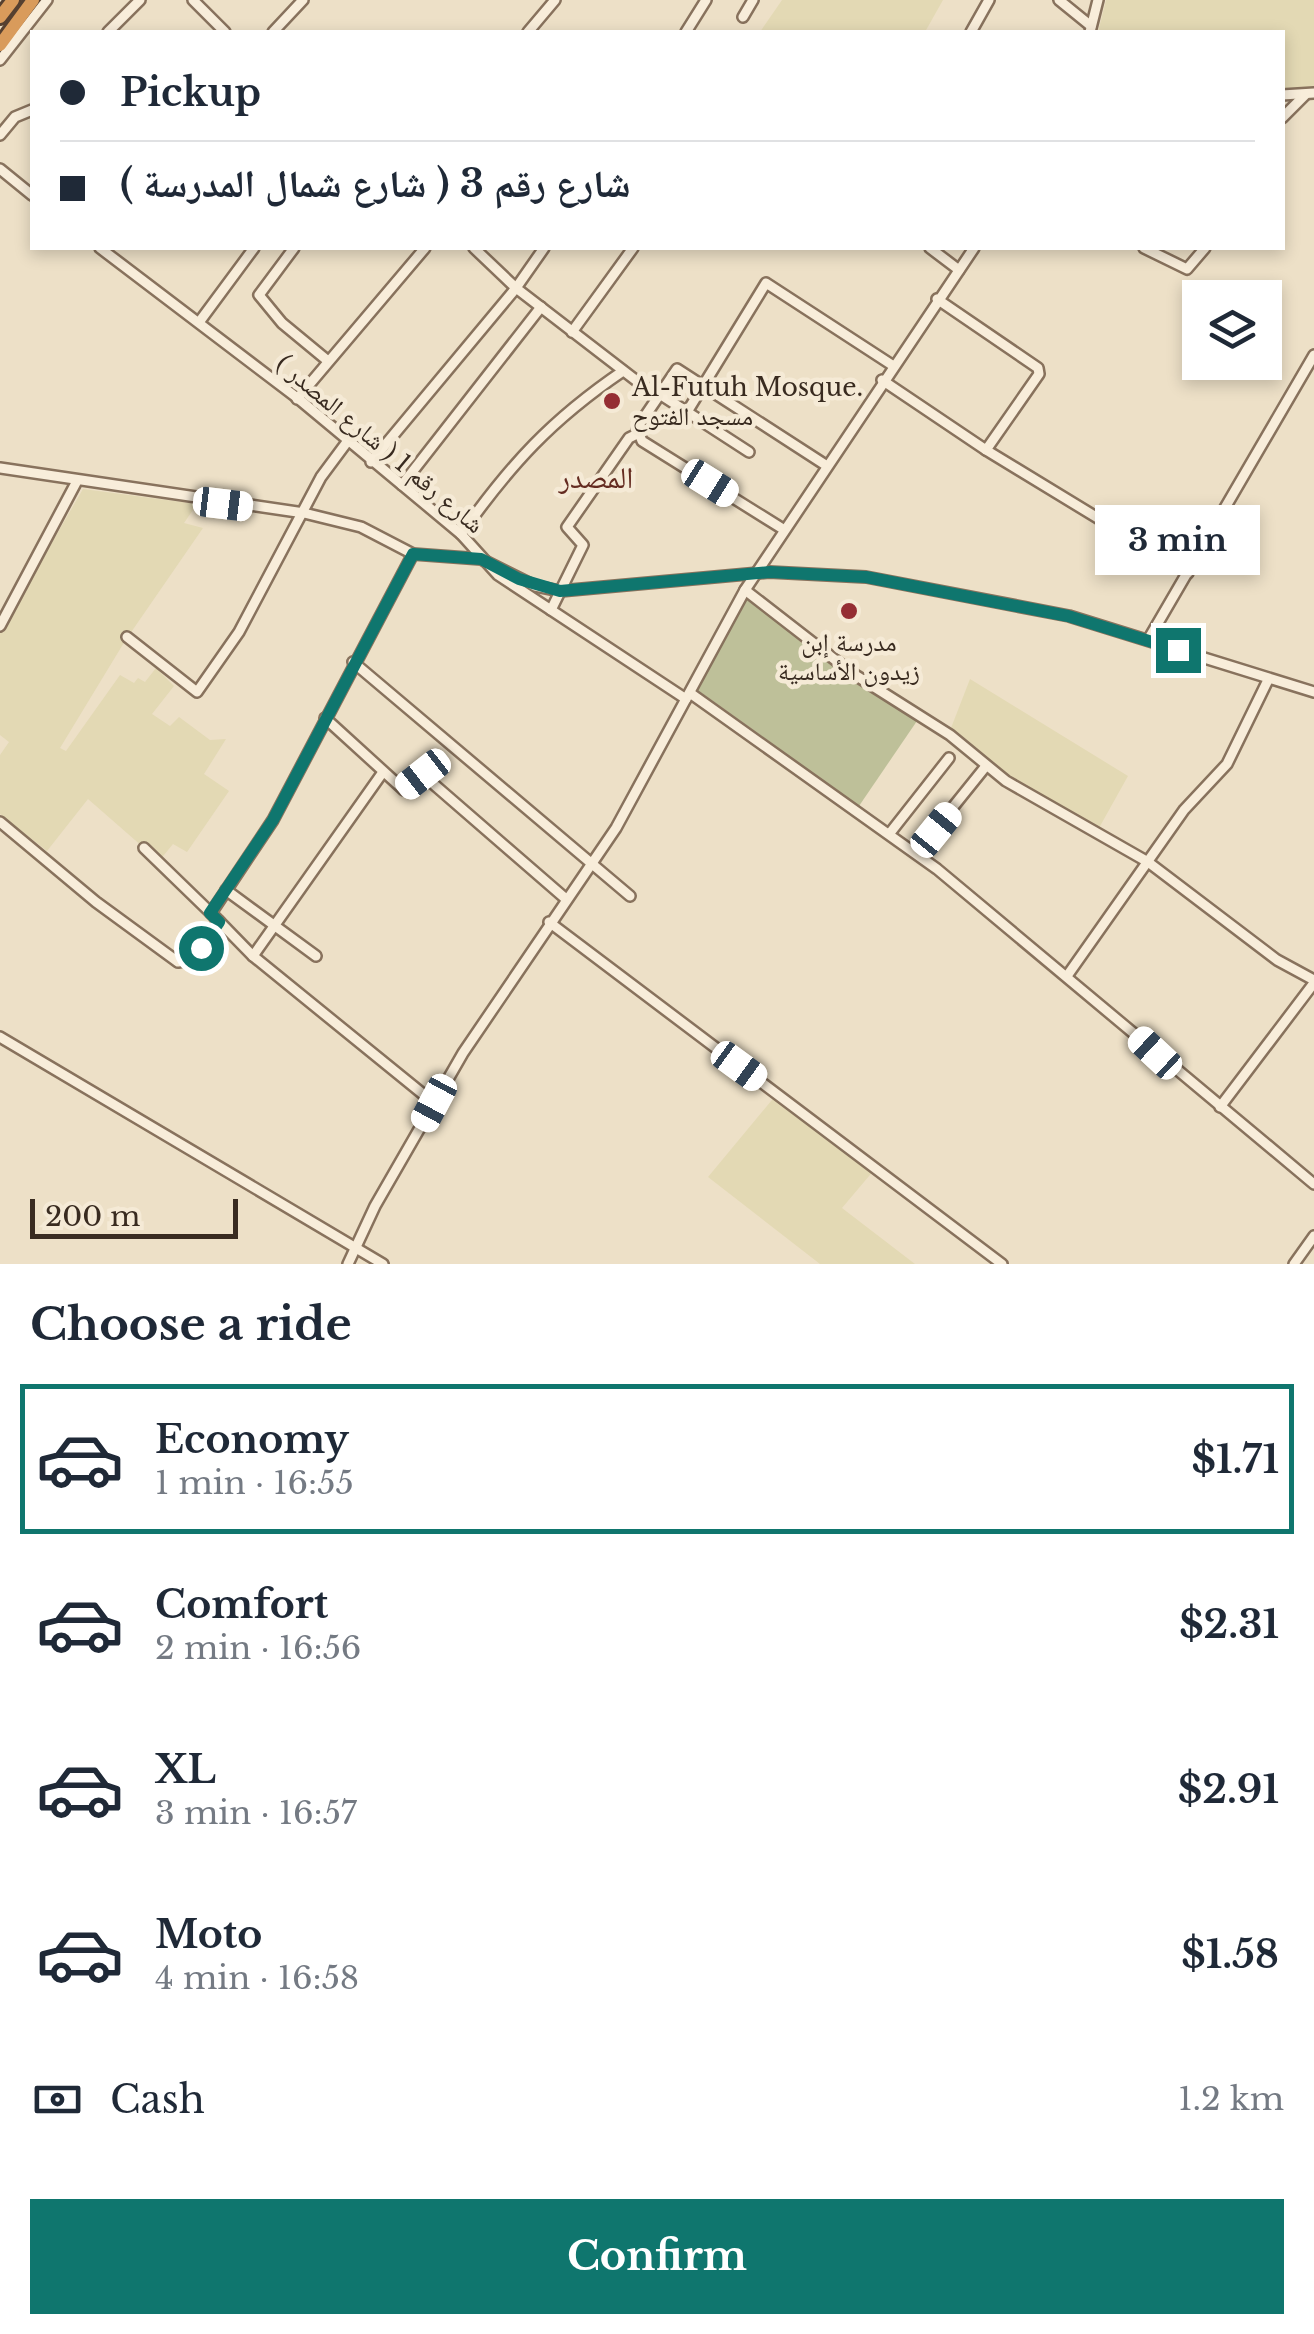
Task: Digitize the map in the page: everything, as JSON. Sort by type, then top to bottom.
[{"type":"highway","points":[[0,17],[13,0]]},
{"type":"highway","points":[[0,46],[34,0]]},
{"type":"street","points":[[0,60],[47,0]]},
{"type":"street","points":[[110,30],[140,0]]},
{"type":"street","points":[[193,0],[223,30]]},
{"type":"street","points":[[274,30],[304,0]]},
{"type":"street","points":[[530,30],[555,0]]},
{"type":"street","points":[[687,30],[706,0]]},
{"type":"street","points":[[743,17],[752,0]]},
{"type":"street","points":[[972,30],[989,0]]},
{"type":"street","points":[[1059,0],[1090,29],[1098,0]]},
{"type":"street","points":[[1285,115],[1309,94]]},
{"type":"street","points":[[0,134],[15,117],[30,111]]},
{"type":"street","points":[[0,169],[30,192]]},
{"type":"street","name":"شارع رقم 1 ( شارع المصدر )","points":[[103,250],[298,398],[461,534],[481,559],[551,610],[688,696],[916,853],[1314,1184]]},
{"type":"street","points":[[200,321],[253,250]]},
{"type":"street","points":[[293,250],[259,295],[282,324],[328,361]]},
{"type":"street","points":[[298,398],[423,250]]},
{"type":"street","points":[[476,250],[516,288],[622,371],[749,452]]},
{"type":"street","points":[[372,462],[516,288],[543,250]]},
{"type":"street","points":[[572,332],[632,250]]},
{"type":"street","points":[[933,250],[959,270]]},
{"type":"street","points":[[348,1264],[434,1103],[549,922],[616,828],[745,590],[824,464],[973,250]]},
{"type":"street","points":[[1148,250],[1187,269],[1203,250]]},
{"type":"street","points":[[687,412],[766,282],[892,365]]},
{"type":"street","points":[[938,299],[1038,368],[1039,374],[986,450]]},
{"type":"street","points":[[402,485],[541,307]]},
{"type":"street","points":[[1148,640],[1314,354]]},
{"type":"street","points":[[783,529],[642,440],[637,428],[657,394],[677,369],[824,464]]},
{"type":"street","points":[[461,534],[502,475],[565,410],[622,371]]},
{"type":"street","points":[[882,380],[986,450],[1188,573]]},
{"type":"street","points":[[551,610],[584,545],[566,527],[628,438],[639,433]]},
{"type":"street","points":[[127,637],[197,692],[238,632],[321,476],[347,442]]},
{"type":"street","points":[[0,468],[304,513],[362,527],[413,554],[481,559],[519,579],[560,591],[795,570],[866,577],[1037,609],[1314,692]]},
{"type":"street","points":[[0,626],[77,482]]},
{"type":"street","points":[[210,913],[273,820],[413,554]]},
{"type":"street","points":[[745,590],[852,673],[950,734],[986,766],[1148,862],[1278,960],[1314,981],[1220,1107]]},
{"type":"street","points":[[353,662],[630,896]]},
{"type":"street","points":[[1067,976],[1184,810],[1227,764],[1268,680]]},
{"type":"street","points":[[325,718],[404,790],[423,774],[566,898]]},
{"type":"street","points":[[890,833],[949,758]]},
{"type":"street","points":[[916,853],[986,766]]},
{"type":"street","points":[[253,956],[383,772]]},
{"type":"street","points":[[0,822],[96,902],[178,962],[190,960],[219,922]]},
{"type":"street","points":[[144,848],[253,956],[434,1103]]},
{"type":"street","points":[[226,890],[316,956]]},
{"type":"street","points":[[549,922],[1002,1264]]},
{"type":"street","points":[[0,1038],[383,1264]]},
{"type":"street","points":[[1294,1264],[1314,1236]]},
{"type":"shaded area","points":[[782,0],[943,0],[926,30],[761,30]]},
{"type":"shaded area","points":[[1106,0],[1314,0],[1314,90],[1285,92],[1285,30],[1098,30]]},
{"type":"shaded area","points":[[83,489],[197,504],[184,523],[203,528],[125,641],[60,748],[66,751],[120,675],[134,683],[138,678],[145,682],[156,668],[174,686],[152,714],[170,726],[179,717],[210,740],[226,739],[204,774],[229,791],[187,852],[173,844],[159,861],[88,799],[47,851],[0,814],[0,755],[9,742],[0,735],[0,632]]},
{"type":"shaded area","points":[[970,679],[1128,776],[1099,828],[1011,780],[953,733],[951,728]]},
{"type":"shaded area","points":[[776,1095],[875,1169],[842,1208],[915,1264],[820,1264],[708,1177]]},
{"type":"green space","points":[[748,593],[919,718],[859,806],[696,689]]},
{"type":"place","name":"Al-Futuh Mosque. مسجد الفتوح","points":[[612,401]]},
{"type":"place","name":"مدرسة إبن زيدون الأساسية","points":[[849,611]]},
{"type":"district","name":"المصدر","points":[[596,477]]},
{"type":"route","points":[[201,948],[219,922],[210,913],[273,820],[413,554],[481,559],[535,586],[560,591],[795,570],[866,577],[1068,616],[1178,650]]}]
